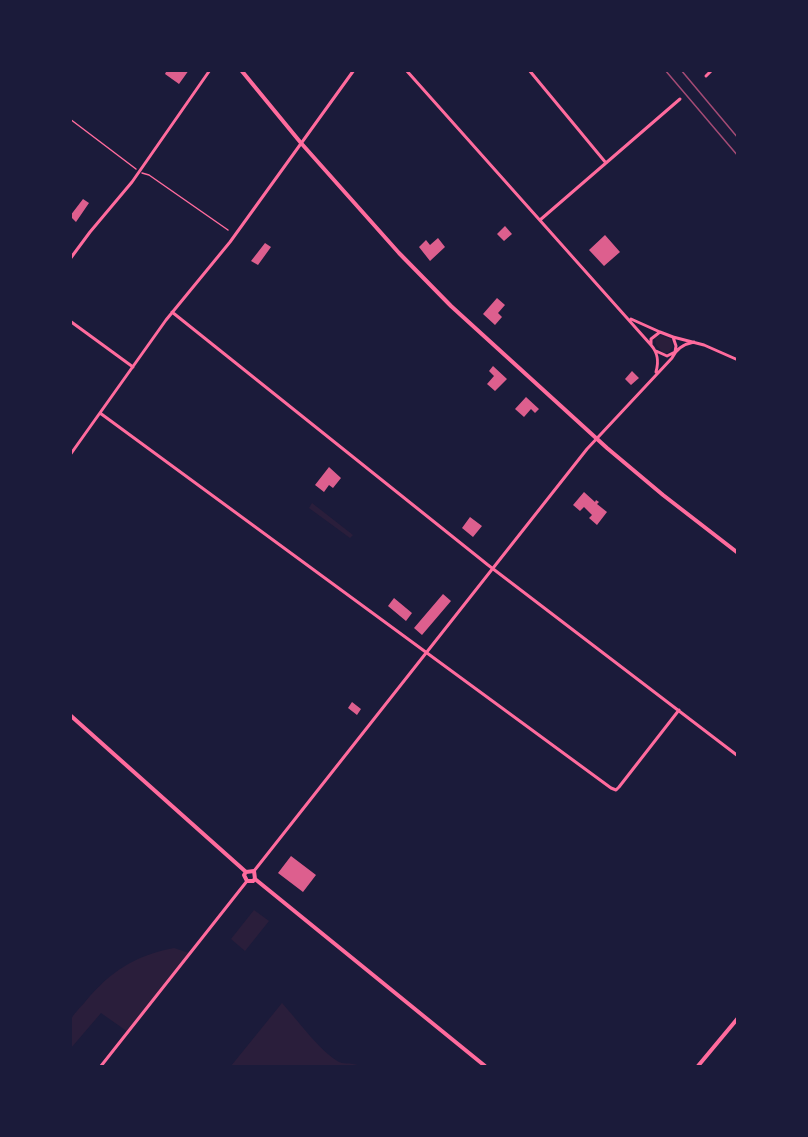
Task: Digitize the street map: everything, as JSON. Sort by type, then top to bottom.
[{"type":"street","points":[[70,259],[138,172],[210,70]]},
{"type":"street","points":[[241,70],[301,143],[451,306],[596,438],[663,495],[738,553]]},
{"type":"street","points":[[70,455],[172,312],[230,242],[354,70]]},
{"type":"street","points":[[406,70],[656,351],[667,356],[688,343],[694,342]]},
{"type":"street","points":[[529,70],[606,164]]},
{"type":"street","points":[[706,76],[712,70]]},
{"type":"street","points":[[540,219],[680,99]]},
{"type":"street","points":[[172,312],[492,568],[738,756]]},
{"type":"street","points":[[628,318],[738,360]]},
{"type":"street","points":[[70,321],[133,367]]},
{"type":"street","points":[[651,345],[653,335],[660,332]]},
{"type":"street","points":[[484,1066],[255,879],[254,872],[596,438],[672,358],[676,346],[673,337]]},
{"type":"street","points":[[656,351],[658,366],[656,374]]},
{"type":"street","points":[[100,413],[426,654],[616,790],[679,711]]},
{"type":"street","points":[[70,715],[246,872],[254,872]]},
{"type":"street","points":[[246,872],[244,875],[247,881]]},
{"type":"street","points":[[101,1066],[247,881],[255,879]]},
{"type":"street","points":[[698,1066],[738,1018]]},
{"type":"path","points":[[70,119],[135,166],[138,172],[149,175],[228,230]]},
{"type":"shaded area","points":[[660,335],[671,339],[673,347],[668,353],[663,353],[656,345],[655,338]]},
{"type":"shaded area","points":[[312,503],[353,535],[350,538],[309,508]]},
{"type":"shaded area","points":[[254,910],[269,921],[245,951],[231,939]]},
{"type":"shaded area","points":[[174,948],[189,953],[128,1032],[101,1013],[71,1048],[70,1023],[72,1018],[104,982],[135,960]]},
{"type":"shaded area","points":[[282,1003],[310,1036],[335,1060],[360,1066],[231,1066]]},
{"type":"building","points":[[167,70],[189,70],[179,84],[165,74]]},
{"type":"building","points":[[83,199],[89,203],[76,222],[70,216]]},
{"type":"building","points":[[505,226],[512,234],[504,241],[497,234]]},
{"type":"building","points":[[605,235],[620,252],[604,266],[589,250]]},
{"type":"building","points":[[438,238],[445,247],[430,261],[419,247],[426,240],[430,245]]},
{"type":"building","points":[[265,243],[271,247],[258,265],[251,261]]},
{"type":"building","points":[[497,298],[505,305],[498,313],[502,317],[495,325],[483,314]]},
{"type":"building","points":[[493,366],[507,379],[495,391],[487,384],[494,376],[489,371]]},
{"type":"building","points":[[632,371],[639,378],[631,385],[625,379]]},
{"type":"building","points":[[526,397],[539,409],[535,413],[531,409],[524,417],[515,409]]},
{"type":"building","points":[[329,467],[341,478],[333,488],[329,485],[324,492],[315,485]]},
{"type":"building","points":[[584,492],[595,502],[596,500],[599,502],[597,504],[607,512],[597,525],[589,518],[592,515],[584,507],[580,511],[573,505]]},
{"type":"building","points":[[470,517],[482,526],[473,537],[462,528]]},
{"type":"building","points":[[443,594],[451,601],[422,635],[414,628]]},
{"type":"building","points":[[394,598],[412,613],[406,621],[388,606]]},
{"type":"building","points":[[352,702],[361,709],[357,715],[348,708]]},
{"type":"building","points":[[291,856],[316,875],[303,892],[278,873]]},
{"type":"railway","points":[[665,70],[738,156]]},
{"type":"railway","points":[[681,70],[738,138]]}]
